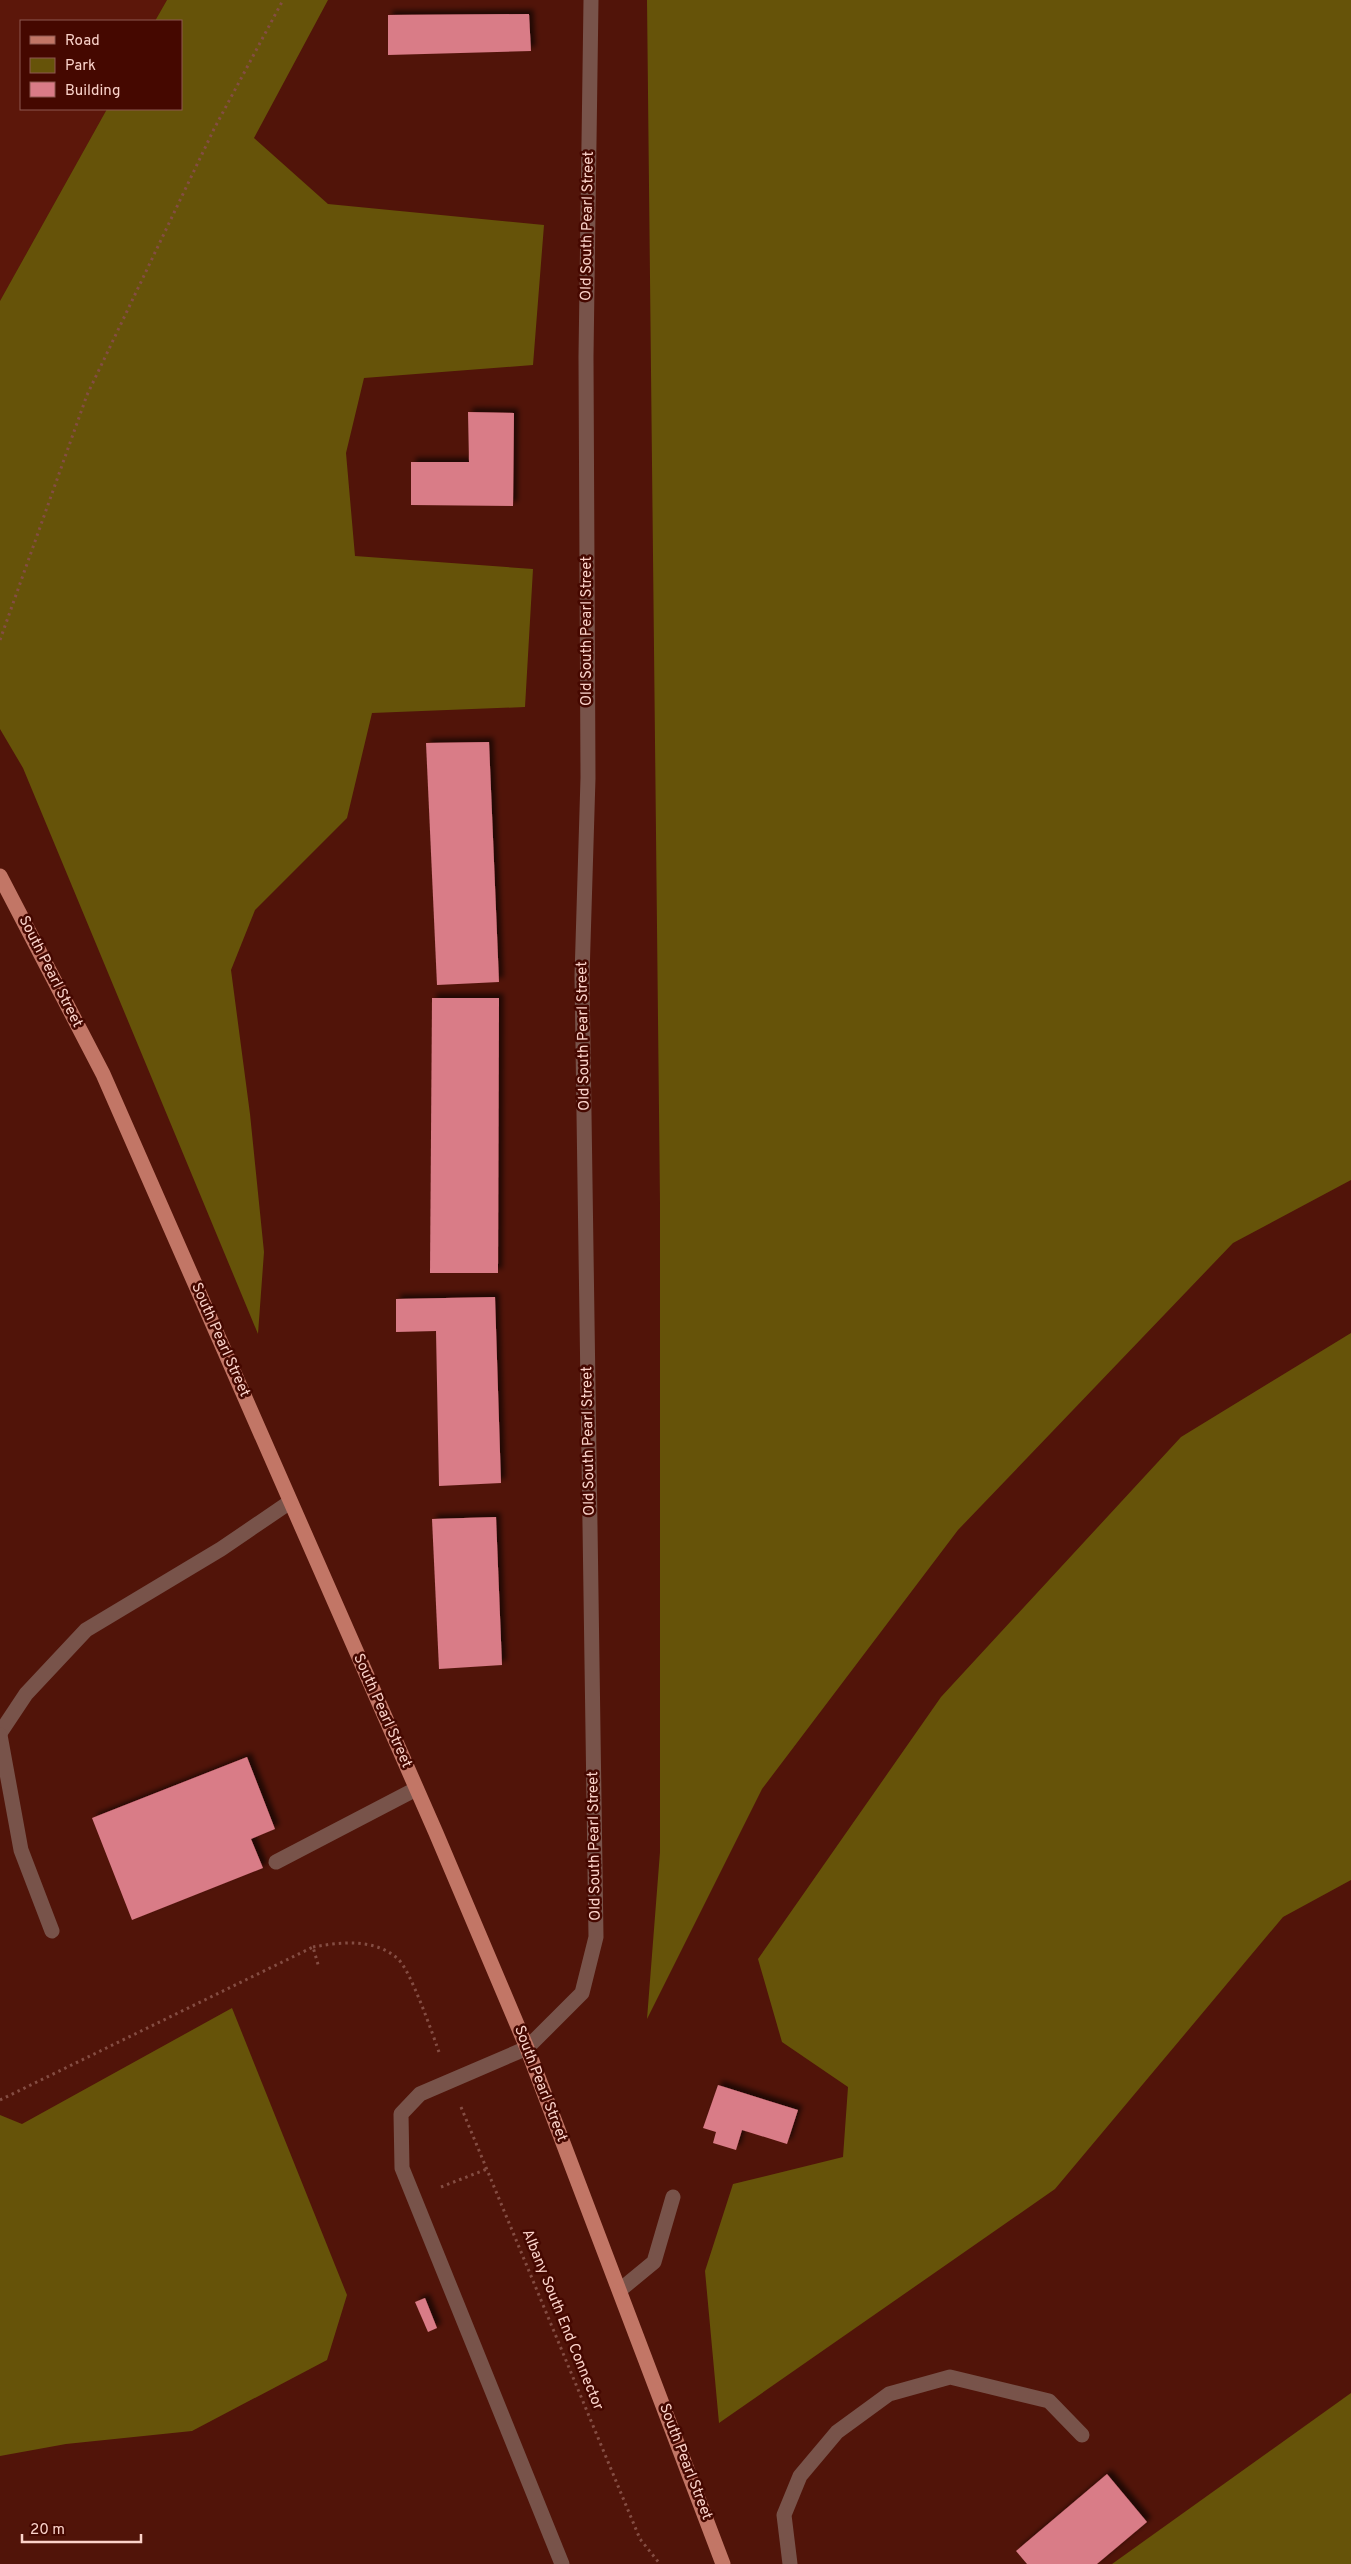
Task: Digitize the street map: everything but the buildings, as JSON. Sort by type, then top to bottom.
[{"type":"main road","name":"South Pearl Street","points":[[0,876],[103,1074],[416,1789],[527,2048],[723,2564]]},
{"type":"street","name":"Old South Pearl Street","points":[[527,2048],[582,1993],[596,1936],[582,976],[588,778],[586,357],[591,0]]},
{"type":"street","points":[[52,1931],[21,1850],[0,1734],[26,1694],[86,1630],[221,1549],[290,1502]]},
{"type":"street","points":[[276,1862],[416,1789]]},
{"type":"street","points":[[527,2048],[420,2094],[401,2114],[402,2168],[562,2564]]},
{"type":"street","points":[[620,2290],[654,2262],[673,2197]]},
{"type":"street","points":[[790,2564],[784,2515],[800,2476],[837,2432],[890,2394],[950,2377],[1050,2402],[1082,2434]]},
{"type":"path","points":[[0,640],[87,394],[214,129],[283,0]]},
{"type":"path","name":"Albany South End Connector","points":[[0,2100],[313,1947],[345,1941],[376,1946],[399,1959],[416,1992],[640,2539],[660,2564]]},
{"type":"path","points":[[313,1947],[319,1968]]},
{"type":"shaded area","points":[[0,0],[167,0],[156,20],[20,20],[20,110],[106,110],[0,301]]},
{"type":"green space","points":[[167,0],[328,0],[254,138],[328,204],[544,225],[533,365],[364,378],[346,453],[355,556],[533,569],[525,707],[372,713],[347,818],[255,910],[231,970],[250,1114],[264,1252],[258,1334],[23,768],[0,729],[0,301],[106,110],[182,110],[182,20],[156,20]]},
{"type":"green space","points":[[647,0],[1351,0],[1351,1180],[1233,1243],[958,1530],[762,1789],[647,2019],[660,1852],[660,1204]]},
{"type":"green space","points":[[1351,1333],[1351,1880],[1283,1917],[1055,2189],[719,2423],[705,2271],[733,2184],[843,2157],[848,2087],[782,2042],[758,1959],[941,1697],[1181,1437]]},
{"type":"green space","points":[[232,2008],[347,2295],[327,2360],[192,2431],[66,2444],[0,2456],[0,2115],[22,2124]]},
{"type":"green space","points":[[1351,2393],[1351,2564],[1112,2564]]}]
